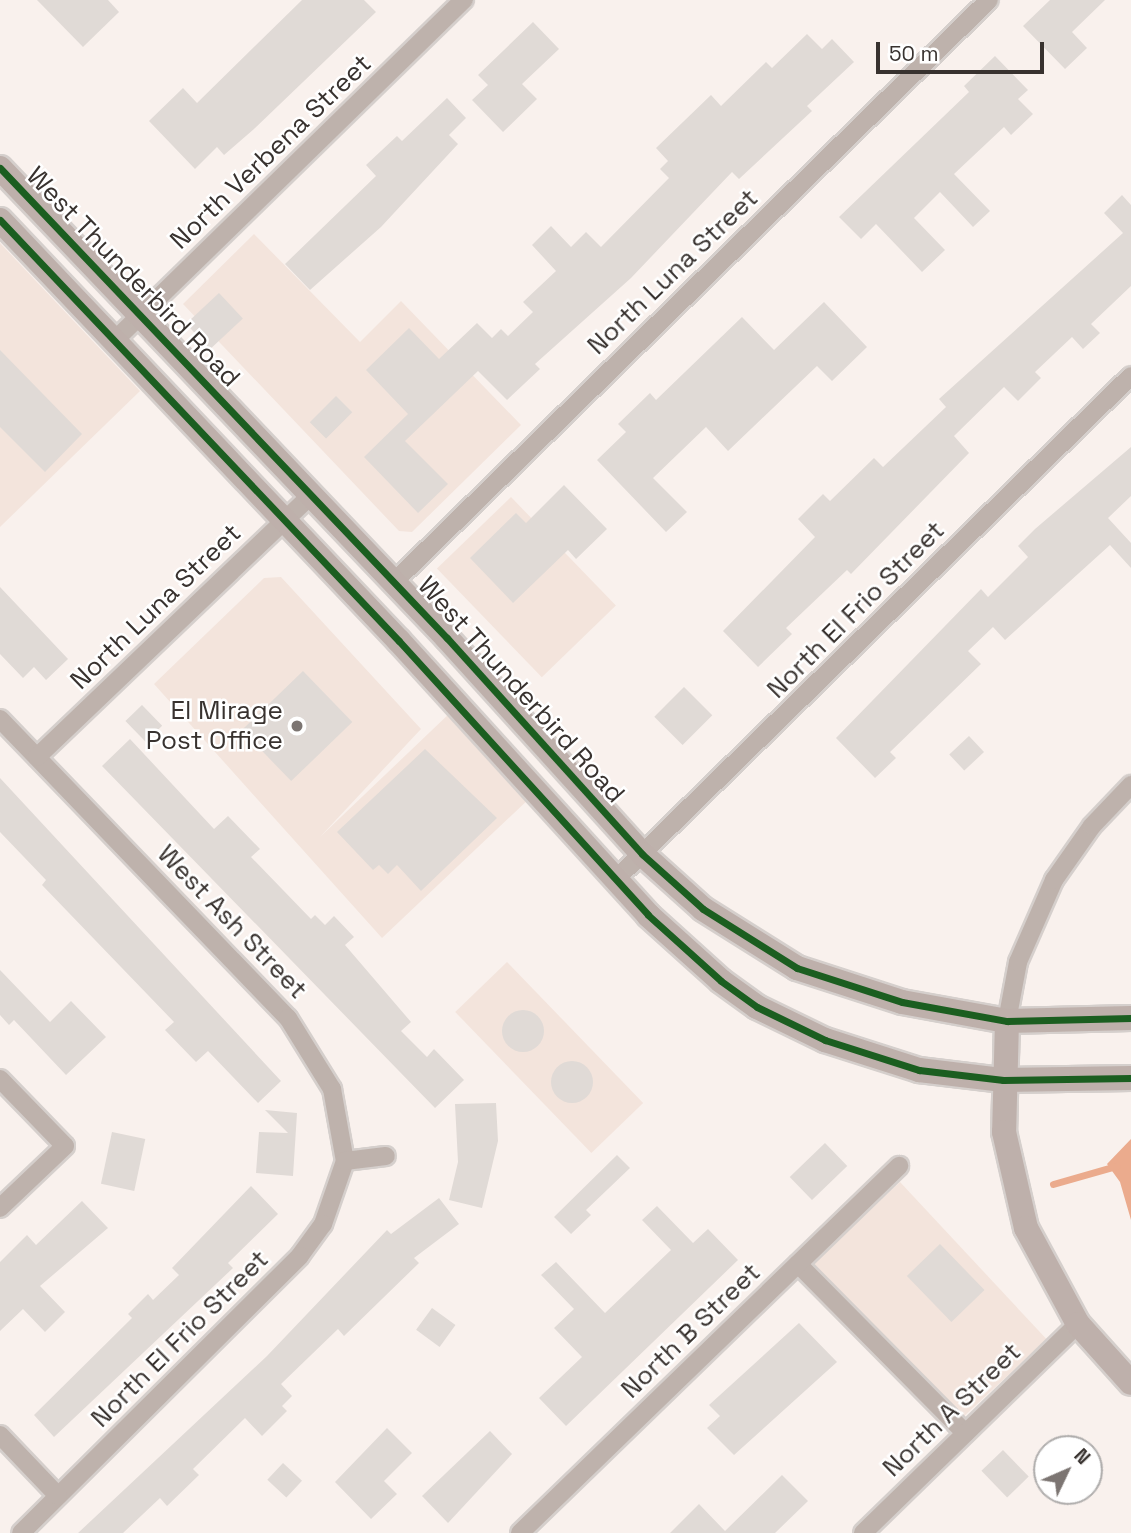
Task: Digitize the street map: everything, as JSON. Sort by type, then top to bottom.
[{"type":"main road","name":"West Thunderbird Road","points":[[0,168],[394,582],[642,854],[703,909],[797,968],[902,1002],[1007,1021],[1131,1018]]},
{"type":"main road","points":[[0,220],[284,520],[615,880],[685,952],[757,1007],[884,1061],[1003,1080],[1131,1078]]},
{"type":"main road","points":[[1007,1021],[1003,1080],[1004,1132],[1016,1195],[1040,1259],[1078,1324],[1131,1383]]},
{"type":"street","name":"North Verbena Street","points":[[114,341],[464,0]]},
{"type":"street","name":"North Luna Street","points":[[394,582],[989,0]]},
{"type":"street","name":"North El Frio Street","points":[[615,880],[1131,376]]},
{"type":"street","name":"North Luna Street","points":[[37,757],[311,495]]},
{"type":"street","name":"West Ash Street","points":[[0,719],[288,1018],[332,1089],[345,1161]]},
{"type":"street","points":[[1007,1021],[1018,961],[1054,880],[1092,826],[1131,785]]},
{"type":"street","points":[[0,1079],[65,1146],[0,1208]]},
{"type":"street","points":[[345,1161],[386,1156]]},
{"type":"street","name":"North El Frio Street","points":[[21,1533],[300,1256],[323,1224],[345,1161]]},
{"type":"street","name":"North B Street","points":[[520,1533],[899,1166]]},
{"type":"street","points":[[798,1264],[965,1433]]},
{"type":"street","name":"North A Street","points":[[863,1533],[1078,1324]]},
{"type":"street","points":[[0,1435],[58,1496]]},
{"type":"shaded area","points":[[254,234],[360,342],[401,301],[521,425],[412,532],[399,531],[183,304]]},
{"type":"shaded area","points":[[0,243],[140,391],[0,527]]},
{"type":"shaded area","points":[[511,497],[616,606],[542,677],[437,569]]},
{"type":"shaded area","points":[[281,577],[421,729],[320,837],[452,711],[531,797],[382,938],[154,684],[264,578]]},
{"type":"shaded area","points":[[507,962],[643,1103],[591,1153],[455,1012]]},
{"type":"shaded area","points":[[1131,1139],[1131,1220],[1120,1182],[1107,1164]]},
{"type":"shaded area","points":[[900,1182],[1047,1339],[959,1421],[812,1264]]},
{"type":"building","points":[[37,0],[108,0],[119,12],[83,47]]},
{"type":"building","points":[[302,0],[364,0],[376,12],[254,129],[224,155],[217,147],[195,169],[149,121],[183,88],[197,103]]},
{"type":"building","points":[[1050,0],[1105,0],[1072,32],[1087,48],[1065,69],[1023,26]]},
{"type":"building","points":[[533,22],[559,49],[522,84],[537,99],[503,132],[472,100],[488,85],[478,75]]},
{"type":"building","points":[[807,34],[822,49],[832,39],[854,62],[807,106],[812,111],[739,179],[732,172],[631,278],[535,364],[540,369],[507,400],[478,371],[405,441],[448,484],[418,513],[364,457],[408,414],[366,370],[409,328],[439,359],[477,323],[492,338],[501,329],[508,336],[533,312],[523,302],[556,271],[532,245],[551,226],[571,247],[586,232],[601,247],[669,178],[660,169],[668,161],[656,148],[711,95],[721,106],[766,62],[772,68]]},
{"type":"building","points":[[995,56],[1028,90],[1018,99],[1033,114],[1011,135],[1004,127],[954,174],[990,211],[973,227],[940,192],[914,218],[945,250],[922,272],[876,224],[861,239],[839,217],[969,92],[964,86]]},
{"type":"building","points":[[447,98],[466,118],[449,135],[458,144],[381,227],[310,290],[285,264],[376,176],[366,165],[397,136],[402,141]]},
{"type":"building","points":[[1122,195],[1131,205],[1131,286],[1091,324],[1100,333],[1083,349],[1072,337],[1035,372],[1041,378],[1018,401],[1004,387],[954,436],[969,453],[851,574],[847,570],[786,628],[792,634],[758,667],[723,631],[815,537],[798,519],[823,494],[830,501],[874,458],[883,467],[946,407],[939,399],[1123,233],[1104,213]]},
{"type":"building","points":[[219,293],[243,319],[210,349],[186,324]]},
{"type":"building","points":[[824,302],[867,347],[832,381],[817,366],[728,451],[706,427],[653,478],[687,512],[666,532],[597,460],[626,432],[618,424],[650,393],[656,400],[742,317],[774,350]]},
{"type":"building","points":[[0,350],[82,434],[45,472],[0,427]]},
{"type":"building","points":[[336,396],[352,412],[326,438],[310,422]]},
{"type":"building","points":[[1131,447],[1131,496],[1108,518],[1131,543],[1131,568],[1110,545],[1005,640],[993,627],[968,651],[981,664],[890,752],[896,758],[875,778],[836,738],[981,589],[988,597],[1028,557],[1018,546],[1035,529]]},
{"type":"building","points":[[564,485],[607,529],[576,559],[568,550],[513,603],[470,558],[516,513],[526,523]]},
{"type":"building","points":[[0,587],[68,659],[46,680],[34,667],[23,678],[0,654]]},
{"type":"building","name":"El Mirage Post Office","points":[[303,671],[352,722],[291,781],[242,730]]},
{"type":"building","points":[[684,687],[712,715],[683,745],[654,717]]},
{"type":"building","points":[[142,705],[162,726],[146,742],[125,721]]},
{"type":"building","points":[[969,736],[984,752],[964,771],[949,754]]},
{"type":"building","points":[[130,739],[214,829],[228,816],[260,849],[251,857],[311,919],[315,915],[325,925],[334,916],[354,937],[345,945],[411,1022],[401,1031],[427,1057],[434,1049],[464,1080],[435,1108],[102,766]]},
{"type":"building","points":[[425,749],[497,818],[421,891],[397,865],[388,874],[379,865],[373,870],[337,832]]},
{"type":"building","points":[[0,778],[281,1081],[258,1103],[208,1051],[196,1062],[165,1030],[174,1022],[42,885],[46,880],[0,832]]},
{"type":"building","points":[[0,970],[50,1022],[71,1001],[106,1037],[66,1075],[14,1020],[9,1025],[0,1015]]},
{"type":"building","points":[[523,1010],[538,1016],[544,1031],[538,1046],[523,1052],[508,1046],[502,1031],[508,1016]]},
{"type":"building","points":[[572,1061],[587,1067],[593,1082],[587,1097],[572,1103],[557,1097],[551,1082],[557,1067]]},
{"type":"building","points":[[496,1103],[498,1141],[482,1208],[449,1200],[458,1162],[455,1104]]},
{"type":"building","points":[[265,1110],[297,1113],[293,1176],[256,1173],[259,1132],[288,1133]]},
{"type":"building","points":[[112,1132],[145,1139],[134,1191],[101,1184]]},
{"type":"building","points":[[825,1143],[847,1166],[812,1200],[790,1177]]},
{"type":"building","points":[[617,1155],[630,1168],[586,1210],[591,1215],[571,1234],[554,1217]]},
{"type":"building","points":[[251,1186],[278,1214],[228,1263],[233,1268],[54,1437],[34,1415],[132,1318],[128,1314],[148,1294],[153,1300],[179,1275],[172,1268]]},
{"type":"building","points":[[439,1198],[459,1224],[414,1258],[419,1263],[344,1336],[338,1329],[281,1384],[292,1396],[282,1406],[287,1411],[262,1436],[245,1418],[193,1469],[199,1475],[167,1506],[160,1498],[123,1533],[78,1533],[267,1356],[387,1230],[391,1234]]},
{"type":"building","points":[[82,1201],[108,1228],[40,1286],[65,1312],[45,1332],[23,1309],[0,1331],[0,1262],[27,1235],[36,1245]]},
{"type":"building","points":[[657,1206],[693,1243],[708,1229],[738,1260],[566,1426],[539,1398],[582,1357],[554,1328],[574,1309],[541,1275],[556,1262],[605,1313],[671,1250],[642,1220]]},
{"type":"building","points":[[940,1244],[984,1290],[951,1322],[907,1276]]},
{"type":"building","points":[[432,1308],[455,1325],[440,1347],[416,1330]]},
{"type":"building","points":[[799,1323],[837,1362],[734,1455],[707,1428],[720,1416],[709,1405]]},
{"type":"building","points":[[387,1428],[412,1453],[384,1481],[397,1494],[371,1519],[335,1482]]},
{"type":"building","points":[[490,1431],[512,1454],[448,1523],[422,1496]]},
{"type":"building","points":[[1003,1450],[1029,1477],[1007,1497],[981,1471]]},
{"type":"building","points":[[283,1463],[302,1481],[286,1498],[267,1480]]},
{"type":"building","points":[[782,1475],[808,1501],[775,1533],[670,1533],[699,1504],[725,1531]]},
{"type":"waterway","points":[[1053,1184],[1116,1166]]},
{"type":"cycle path","points":[[0,168],[447,638],[642,854],[703,909],[797,968],[902,1002],[1007,1021],[1131,1018]]},
{"type":"cycle path","points":[[0,220],[399,641],[648,915],[721,981],[757,1007],[825,1040],[919,1070],[1003,1080],[1131,1078]]},
{"type":"place","name":"El Mirage Post Office","points":[[297,726]]}]
